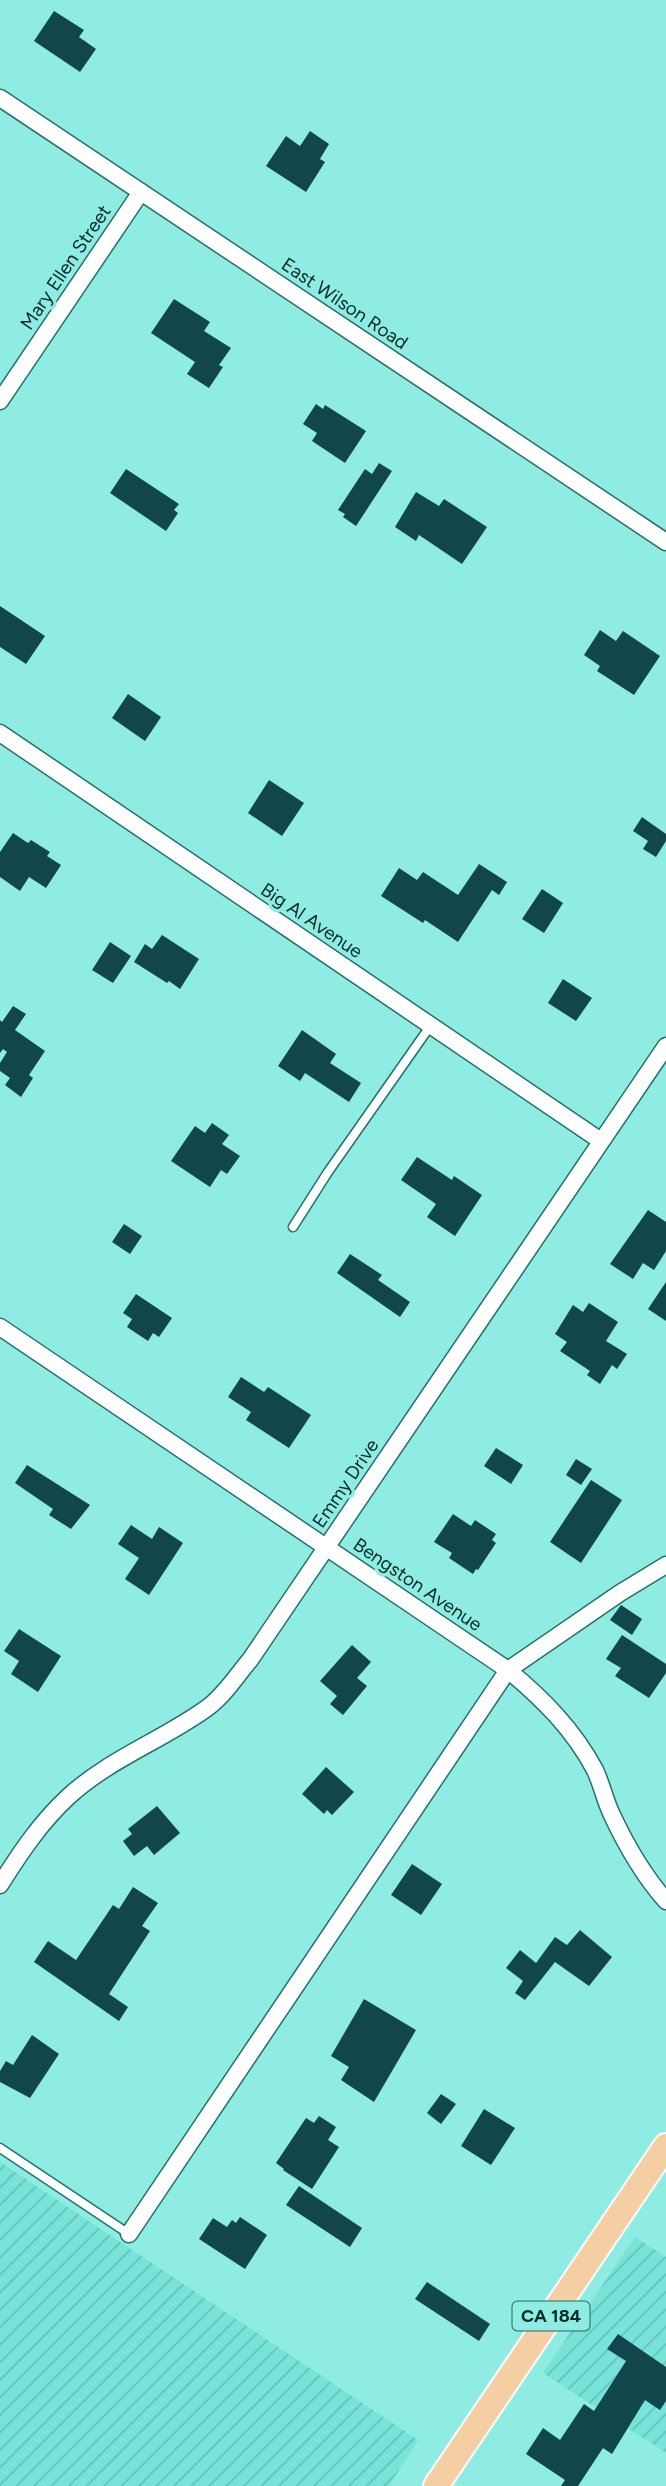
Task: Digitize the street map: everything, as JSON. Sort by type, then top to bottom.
[{"type":"main road","name":"CA 184","points":[[436,2486],[654,2171],[666,2146]]},
{"type":"street","name":"East Wilson Road","points":[[0,97],[666,542]]},
{"type":"street","name":"Mary Ellen Street","points":[[0,401],[141,192]]},
{"type":"street","name":"Big Al Avenue","points":[[0,733],[601,1141]]},
{"type":"street","name":"Emmy Drive","points":[[1,1881],[33,1836],[69,1796],[111,1764],[159,1739],[210,1706],[250,1660],[666,1046]]},
{"type":"street","name":"Bengston Avenue","points":[[0,1327],[508,1671],[543,1699],[572,1733],[596,1772],[612,1814],[634,1857],[666,1901]]},
{"type":"street","points":[[129,2234],[508,1671],[620,1593],[666,1565]]},
{"type":"lane","points":[[293,1227],[327,1172],[431,1026]]},
{"type":"lane","points":[[0,2148],[129,2234]]},
{"type":"shaded area","points":[[0,2162],[418,2440],[389,2486],[0,2486]]},
{"type":"shaded area","points":[[635,2237],[666,2257],[666,2453],[543,2373]]},
{"type":"building","points":[[54,11],[84,30],[79,37],[96,49],[80,72],[34,41]]},
{"type":"building","points":[[310,131],[329,144],[320,159],[325,162],[306,192],[266,166],[286,136],[300,146]]},
{"type":"building","points":[[174,299],[210,322],[204,331],[231,348],[219,365],[223,367],[209,388],[187,374],[195,362],[151,333]]},
{"type":"building","points":[[316,404],[323,409],[325,405],[366,431],[345,463],[312,441],[317,433],[303,424]]},
{"type":"building","points":[[379,463],[392,471],[356,526],[338,510],[365,469],[372,474]]},
{"type":"building","points":[[126,469],[179,504],[174,510],[178,513],[166,531],[110,493]]},
{"type":"building","points":[[416,492],[439,506],[444,499],[487,527],[462,564],[419,535],[416,541],[395,527]]},
{"type":"building","points":[[0,606],[45,636],[26,664],[0,647]]},
{"type":"building","points":[[600,630],[616,641],[623,631],[660,656],[634,695],[597,671],[600,666],[584,655]]},
{"type":"building","points":[[128,694],[161,717],[145,741],[112,718]]},
{"type":"building","points":[[269,780],[304,803],[282,836],[248,813]]},
{"type":"building","points":[[642,817],[666,834],[666,841],[656,857],[643,849],[648,841],[633,831]]},
{"type":"building","points":[[13,833],[50,852],[47,856],[61,865],[46,888],[29,877],[20,891],[0,877],[0,852]]},
{"type":"building","points":[[479,864],[507,882],[499,895],[492,890],[458,942],[381,896],[399,868],[417,880],[423,872],[458,895]]},
{"type":"building","points":[[542,889],[563,903],[544,933],[522,919]]},
{"type":"building","points":[[162,935],[199,959],[180,989],[134,962],[145,944],[152,949]]},
{"type":"building","points":[[110,942],[131,956],[113,983],[92,970]]},
{"type":"building","points":[[563,979],[592,998],[576,1021],[548,1003]]},
{"type":"building","points":[[13,1006],[26,1014],[15,1030],[45,1051],[29,1075],[33,1078],[21,1097],[5,1085],[10,1078],[0,1071],[0,1063],[7,1052],[3,1049],[0,1053],[0,1020],[2,1022]]},
{"type":"building","points":[[302,1030],[336,1054],[330,1063],[361,1083],[349,1102],[305,1073],[300,1081],[278,1066]]},
{"type":"building","points":[[212,1123],[229,1135],[222,1144],[240,1156],[227,1174],[221,1170],[210,1187],[171,1161],[195,1126],[205,1133]]},
{"type":"building","points":[[417,1157],[452,1180],[454,1176],[482,1195],[455,1236],[427,1217],[436,1204],[401,1180]]},
{"type":"building","points":[[648,1210],[666,1222],[666,1251],[654,1270],[643,1263],[633,1279],[610,1264]]},
{"type":"building","points":[[124,1224],[142,1236],[130,1254],[112,1242]]},
{"type":"building","points":[[350,1254],[382,1275],[378,1280],[410,1302],[400,1317],[337,1273]]},
{"type":"building","points":[[666,1282],[666,1321],[648,1309]]},
{"type":"building","points":[[136,1294],[172,1318],[159,1337],[153,1333],[148,1341],[127,1327],[132,1319],[123,1313]]},
{"type":"building","points":[[589,1303],[618,1322],[606,1341],[627,1354],[617,1369],[612,1365],[600,1384],[587,1375],[590,1371],[560,1351],[567,1342],[555,1334],[573,1305],[583,1312]]},
{"type":"building","points":[[241,1377],[264,1392],[268,1387],[311,1415],[289,1448],[246,1420],[251,1412],[228,1397]]},
{"type":"building","points":[[496,1448],[523,1465],[511,1484],[484,1466]]},
{"type":"building","points":[[576,1459],[592,1469],[581,1485],[566,1475]]},
{"type":"building","points":[[27,1465],[90,1505],[71,1529],[49,1515],[53,1509],[15,1483]]},
{"type":"building","points":[[591,1480],[622,1500],[581,1563],[550,1542]]},
{"type":"building","points":[[453,1514],[471,1526],[475,1520],[496,1534],[492,1540],[496,1543],[473,1574],[449,1558],[452,1553],[434,1542]]},
{"type":"building","points":[[131,1525],[152,1539],[159,1527],[183,1543],[149,1595],[125,1579],[139,1558],[118,1544]]},
{"type":"building","points":[[621,1605],[642,1619],[632,1635],[610,1620]]},
{"type":"building","points":[[19,1629],[61,1656],[38,1692],[11,1674],[19,1661],[4,1651]]},
{"type":"building","points":[[622,1635],[666,1664],[666,1673],[649,1698],[615,1676],[621,1668],[606,1659]]},
{"type":"building","points":[[352,1645],[371,1662],[357,1678],[367,1686],[343,1715],[330,1704],[337,1696],[320,1681]]},
{"type":"building","points":[[326,1767],[354,1792],[332,1815],[327,1810],[324,1814],[302,1794]]},
{"type":"building","points":[[157,1806],[180,1833],[154,1855],[147,1846],[134,1856],[123,1841],[132,1834],[128,1829]]},
{"type":"building","points":[[412,1864],[442,1884],[421,1915],[391,1895]]},
{"type":"building","points":[[133,1887],[158,1903],[142,1926],[150,1931],[109,1994],[128,2007],[119,2021],[34,1962],[48,1941],[76,1960],[113,1905],[119,1909]]},
{"type":"building","points":[[580,1930],[612,1957],[589,1986],[555,1962],[525,2000],[515,1993],[523,1981],[506,1968],[520,1950],[536,1963],[555,1937],[567,1945]]},
{"type":"building","points":[[364,1999],[416,2030],[374,2102],[341,2080],[349,2067],[331,2056]]},
{"type":"building","points":[[32,2035],[59,2054],[30,2098],[0,2082],[0,2071],[6,2061],[13,2065]]},
{"type":"building","points":[[441,2094],[456,2104],[441,2124],[427,2113]]},
{"type":"building","points":[[484,2109],[515,2128],[491,2165],[461,2146]]},
{"type":"building","points":[[319,2116],[336,2127],[328,2140],[339,2147],[312,2189],[276,2163],[306,2118],[314,2123]]},
{"type":"building","points":[[299,2186],[362,2228],[350,2247],[286,2205]]},
{"type":"building","points":[[240,2217],[267,2235],[245,2269],[199,2239],[213,2218],[227,2227],[232,2220],[236,2223]]},
{"type":"building","points":[[427,2282],[490,2324],[479,2341],[415,2299]]},
{"type":"building","points":[[618,2334],[666,2367],[666,2401],[660,2410],[645,2400],[612,2454],[603,2448],[578,2486],[561,2486],[565,2480],[526,2454],[543,2428],[560,2440],[584,2404],[594,2411],[626,2361],[607,2349]]}]
